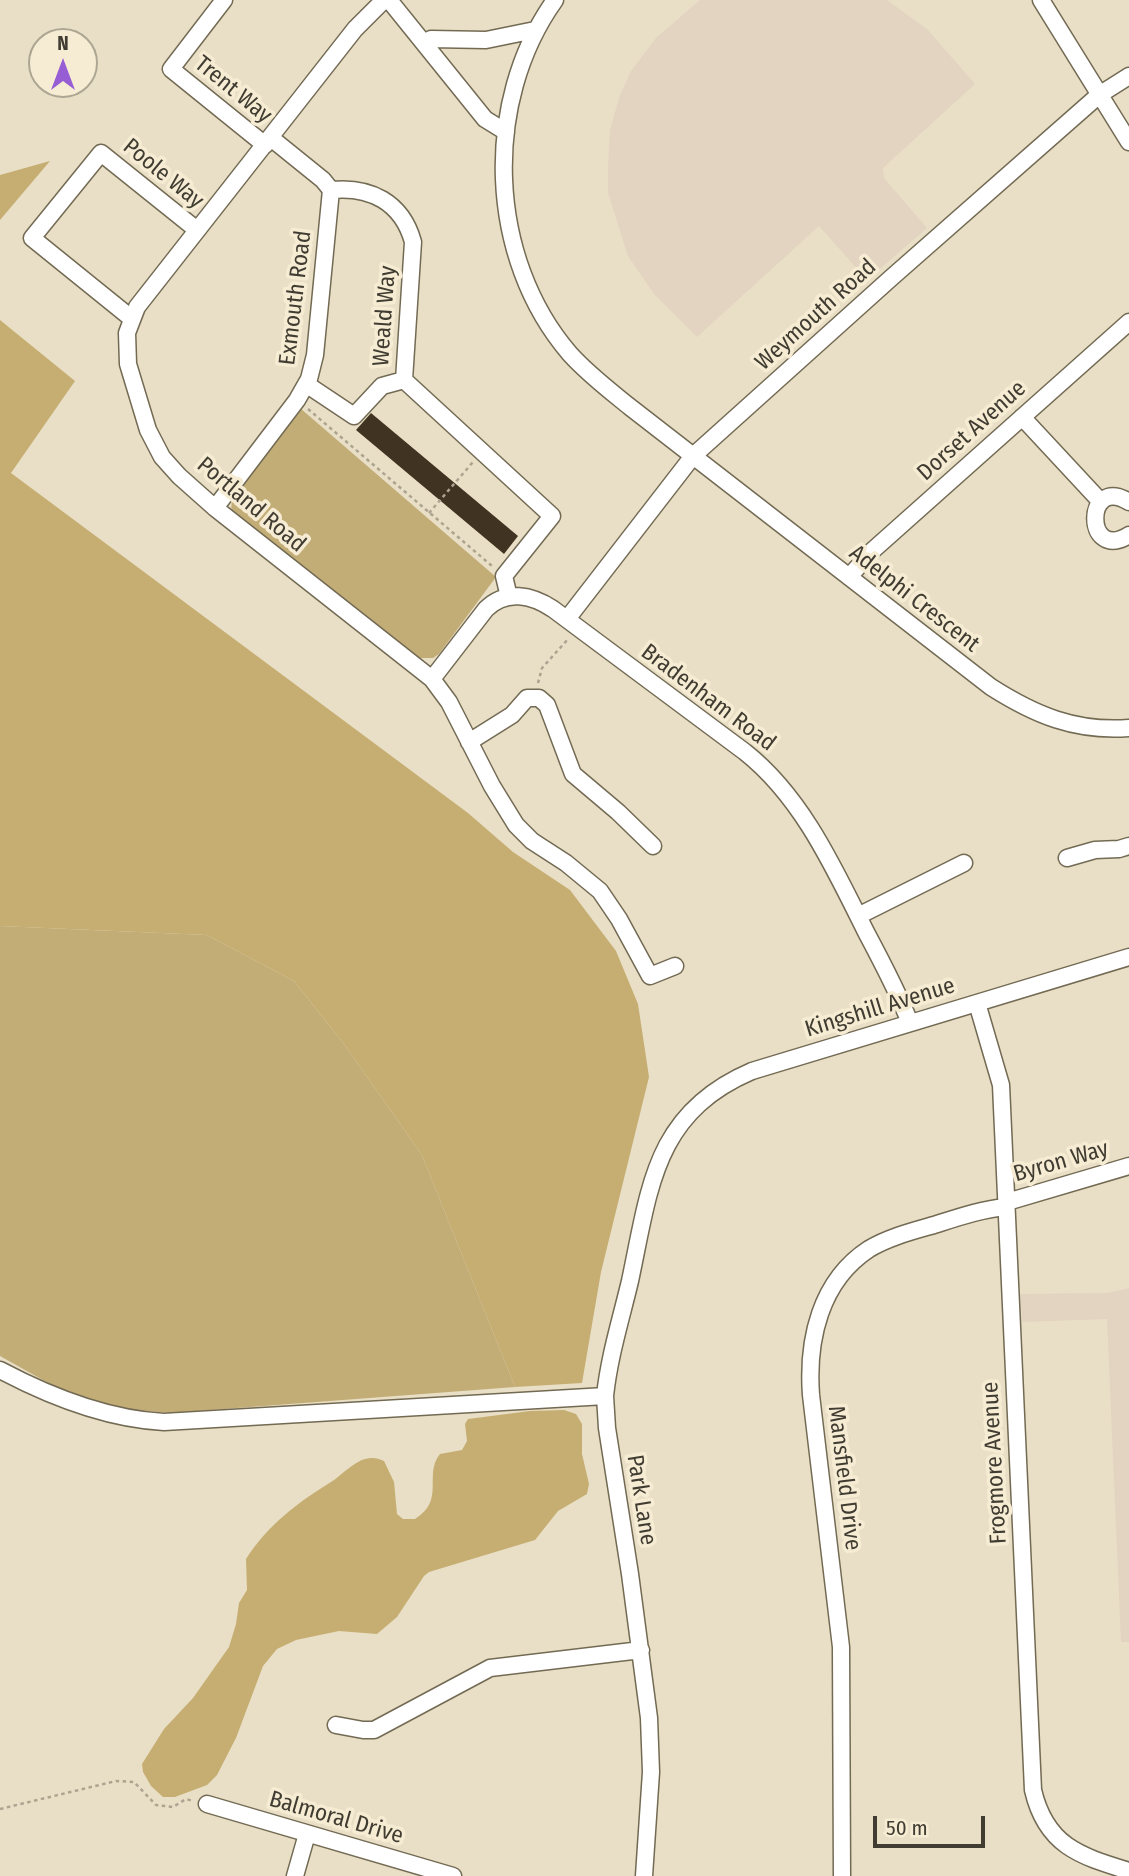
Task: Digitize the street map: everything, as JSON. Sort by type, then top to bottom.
[{"type":"street","name":"Trent Way","points":[[224,0],[172,69],[268,142]]},
{"type":"street","name":"Portland Road","points":[[384,0],[355,29],[137,307],[127,333],[126,354],[131,378],[154,444],[170,466],[215,508],[432,679],[449,702],[516,825],[532,841],[566,863],[600,891],[619,919],[650,976],[675,966]]},
{"type":"street","points":[[389,0],[485,119],[506,132]]},
{"type":"street","name":"Adelphi Crescent","points":[[555,0],[535,30],[517,79],[506,132],[504,188],[507,219],[524,276],[543,314],[569,353],[588,372],[971,673],[1025,708],[1056,720],[1097,728],[1129,728]]},
{"type":"street","points":[[1041,0],[1129,142]]},
{"type":"street","points":[[424,43],[431,39],[486,40],[535,30]]},
{"type":"street","name":"Weymouth Road","points":[[573,623],[694,456],[926,237],[1099,95],[1129,76]]},
{"type":"street","points":[[268,142],[323,180],[331,190]]},
{"type":"street","name":"Poole Way","points":[[131,318],[32,238],[101,153],[197,230]]},
{"type":"street","name":"Weald Way","points":[[331,190],[350,188],[372,193],[400,215],[411,233],[413,242],[404,380],[552,516],[505,576]]},
{"type":"street","name":"Exmouth Road","points":[[215,508],[297,400],[306,384],[314,355],[331,190]]},
{"type":"street","name":"Dorset Avenue","points":[[849,577],[872,551],[1129,322]]},
{"type":"street","points":[[306,384],[354,416],[382,386],[404,380]]},
{"type":"street","points":[[1022,417],[1101,502]]},
{"type":"street","points":[[1129,502],[1117,497],[1101,502],[1094,520],[1100,533],[1112,540],[1129,535]]},
{"type":"street","points":[[432,679],[486,608],[509,597],[505,576]]},
{"type":"street","name":"Bradenham Road","points":[[509,597],[537,599],[573,623],[769,772],[811,830],[838,875],[910,1023]]},
{"type":"street","points":[[469,742],[512,715],[527,698],[535,696],[547,705],[573,774],[653,846]]},
{"type":"street","points":[[1067,858],[1095,850],[1129,846]]},
{"type":"street","points":[[858,916],[964,863]]},
{"type":"street","name":"Kingshill Avenue","points":[[668,1141],[696,1105],[719,1087],[752,1071],[1129,957]]},
{"type":"street","name":"Frogmore Avenue","points":[[978,1003],[1001,1085],[1033,1790],[1046,1823],[1061,1840],[1081,1855],[1129,1871]]},
{"type":"street","name":"Park Lane","points":[[642,1875],[650,1805],[651,1746],[641,1650],[607,1428],[605,1396],[648,1197],[668,1141]]},
{"type":"street","name":"Byron Way","points":[[1007,1204],[1129,1166]]},
{"type":"street","name":"Mansfield Drive","points":[[842,1876],[841,1656],[810,1395],[809,1360],[814,1333],[823,1304],[835,1282],[869,1249],[897,1236],[1007,1204]]},
{"type":"street","points":[[0,1370],[89,1408],[155,1422],[229,1420],[605,1396]]},
{"type":"street","points":[[336,1725],[363,1730],[380,1728],[490,1668],[641,1650]]},
{"type":"street","name":"Balmoral Drive","points":[[207,1804],[453,1876]]},
{"type":"street","points":[[296,1876],[307,1833]]},
{"type":"path","points":[[297,400],[505,576]]},
{"type":"path","points":[[429,513],[482,452]]},
{"type":"path","points":[[535,696],[541,668],[573,623]]},
{"type":"path","points":[[0,1809],[116,1781],[134,1782],[156,1805],[173,1807],[186,1799],[207,1804]]},
{"type":"shaded area","points":[[700,0],[887,0],[928,30],[975,84],[883,168],[884,178],[927,228],[867,280],[819,226],[697,337],[654,294],[628,256],[608,193],[608,168],[610,130],[620,95],[631,71],[656,38]]},
{"type":"shaded area","points":[[50,161],[0,220],[0,175]]},
{"type":"shaded area","points":[[0,320],[75,381],[11,473],[468,813],[513,852],[570,890],[616,951],[638,1004],[649,1077],[601,1272],[582,1383],[515,1387],[422,1155],[344,1044],[294,981],[207,935],[0,926]]},
{"type":"shaded area","points":[[300,408],[496,577],[439,654],[433,658],[417,658],[231,513],[232,497]]},
{"type":"shaded area","points":[[0,926],[207,935],[294,981],[344,1044],[422,1155],[515,1387],[171,1413],[112,1408],[59,1389],[0,1356]]},
{"type":"shaded area","points":[[1129,1288],[1129,1642],[1121,1642],[1107,1319],[1022,1322],[1020,1294],[1108,1293]]},
{"type":"shaded area","points":[[564,1410],[576,1414],[582,1424],[582,1454],[589,1484],[587,1494],[558,1511],[535,1540],[429,1572],[397,1617],[377,1634],[339,1631],[296,1640],[277,1649],[263,1666],[236,1738],[217,1775],[207,1785],[175,1797],[163,1797],[151,1786],[143,1772],[142,1764],[164,1729],[193,1698],[229,1647],[239,1603],[247,1590],[246,1559],[284,1516],[355,1464],[376,1458],[384,1461],[394,1482],[397,1514],[403,1519],[415,1519],[430,1504],[433,1470],[440,1454],[462,1450],[467,1441],[465,1424],[468,1419],[530,1411]]},
{"type":"building","points":[[371,413],[518,536],[504,554],[356,430]]}]
